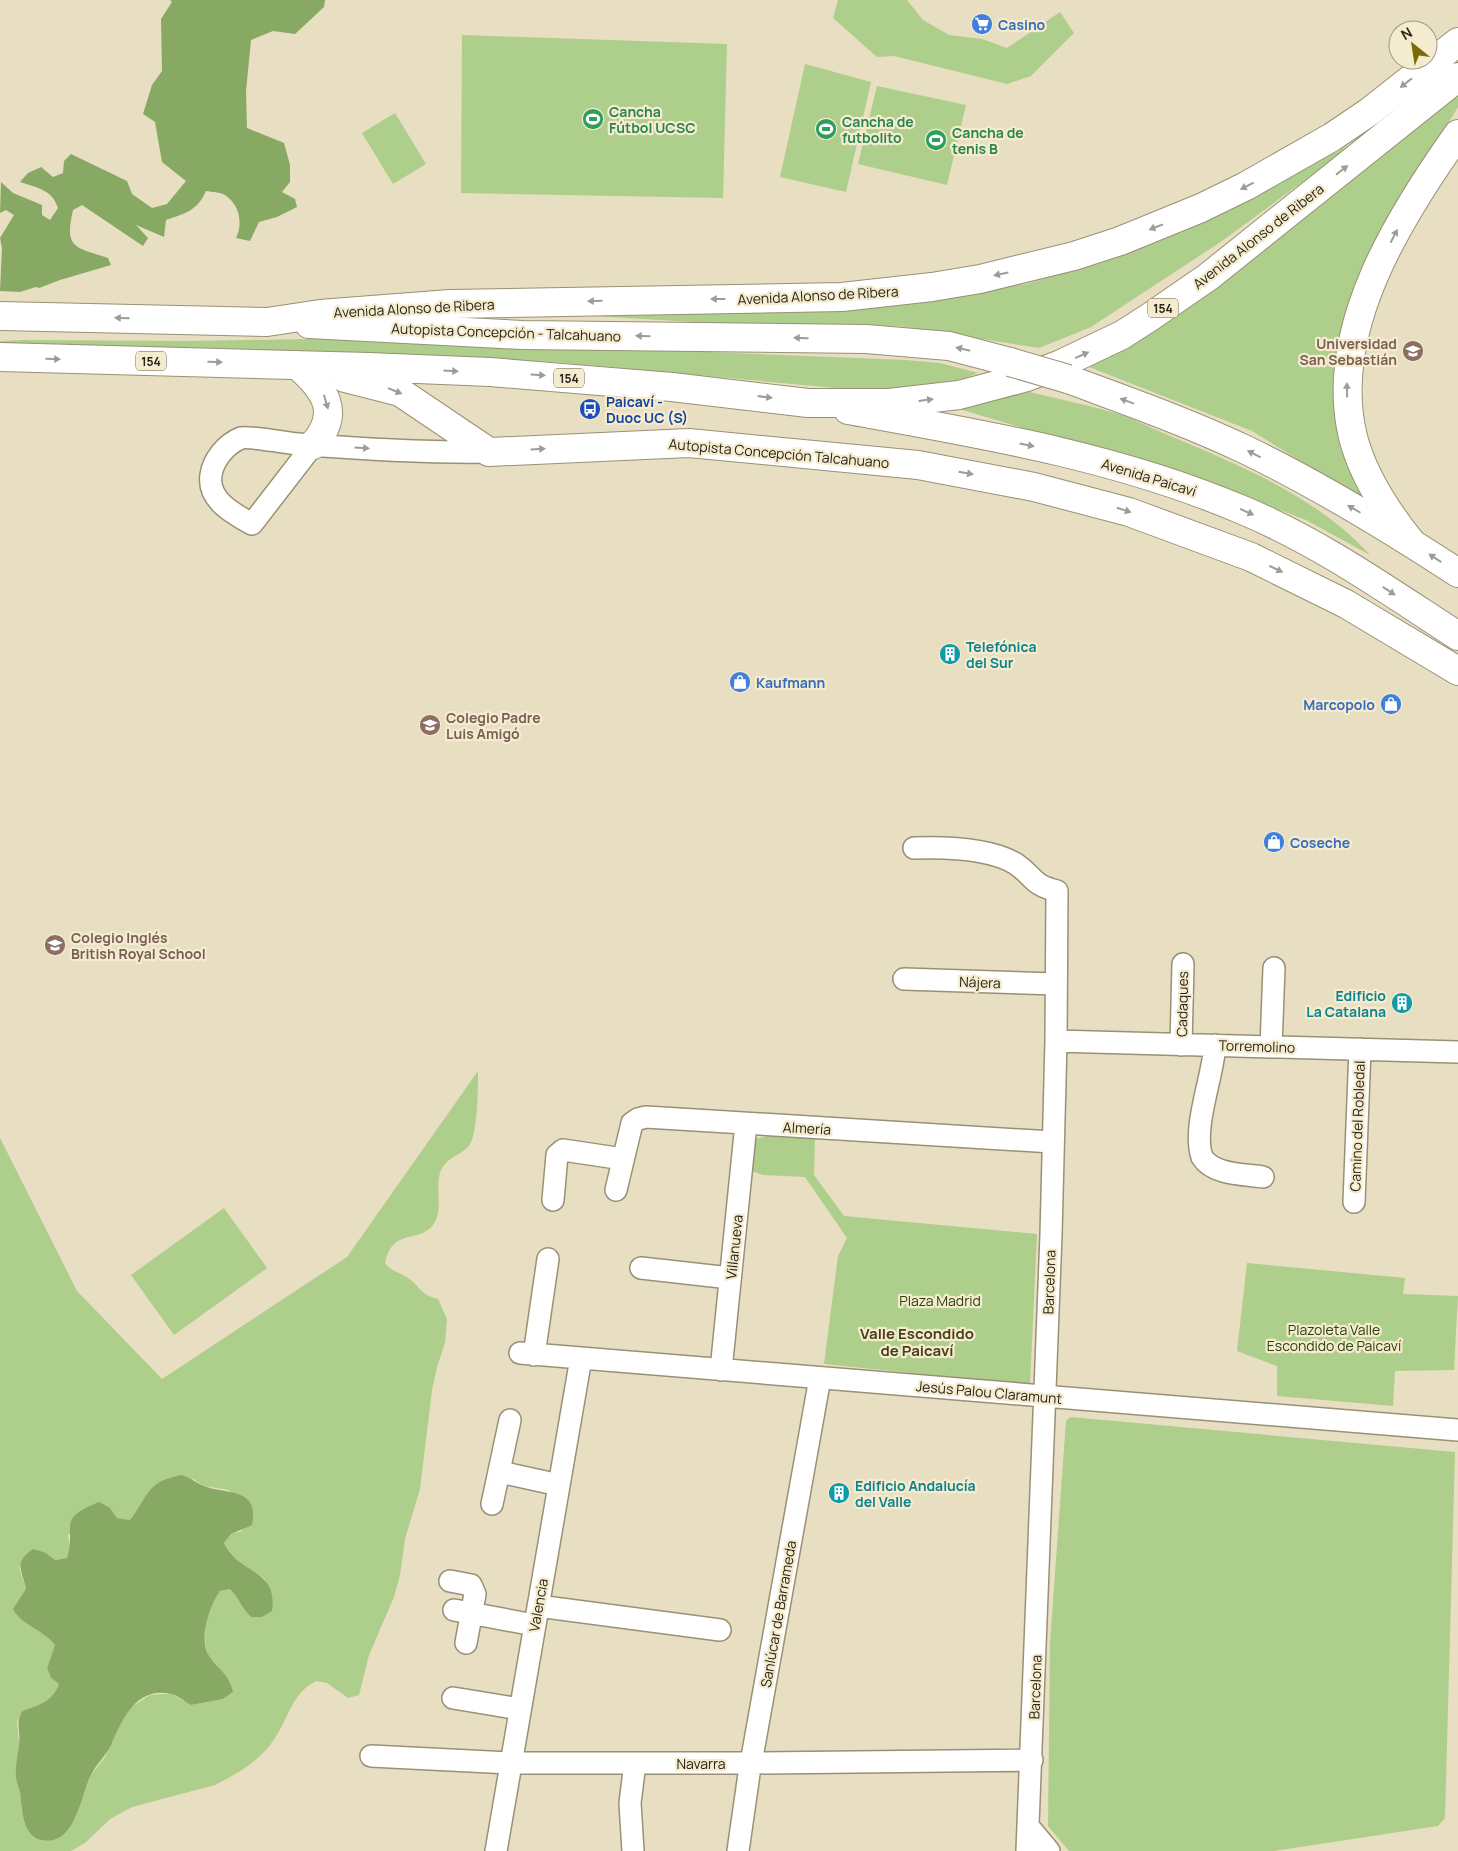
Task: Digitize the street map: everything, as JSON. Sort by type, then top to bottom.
[{"type":"main road","name":"Avenida Alonso de Ribera","points":[[267,322],[320,314],[423,305],[842,297],[932,288],[1027,269],[1074,256],[1145,231],[1246,186],[1311,150],[1347,127],[1458,42]]},
{"type":"main road","name":"Avenida Alonso de Ribera","points":[[808,403],[889,403],[959,395],[1027,376],[1092,350],[1150,317],[1208,277],[1458,77]]},
{"type":"main road","points":[[1458,134],[1421,189],[1382,260],[1358,320],[1348,361],[1347,383],[1350,420],[1361,460],[1382,503],[1411,542],[1458,573]]},
{"type":"main road","name":"Autopista Concepción - Talcahuano","points":[[0,316],[267,322],[522,335],[866,339],[949,346],[1068,379],[1165,415],[1245,449],[1298,476],[1411,542]]},
{"type":"main road","name":"154","points":[[0,358],[297,365],[540,375],[722,392],[808,403]]},
{"type":"main road","points":[[297,365],[320,388],[328,406],[327,426],[314,445]]},
{"type":"main road","points":[[297,365],[400,392],[489,452]]},
{"type":"main road","name":"Avenida Paicaví","points":[[808,403],[1042,448],[1122,468],[1202,493],[1241,509],[1312,543],[1458,636]]},
{"type":"main road","name":"Autopista Concepción Talcahuano","points":[[489,452],[681,443],[918,465],[986,477],[1082,498],[1201,537],[1314,588],[1384,625],[1435,657]]},
{"type":"main road","points":[[1435,657],[1458,671]]},
{"type":"main road","points":[[1435,657],[1458,685]]},
{"type":"street","points":[[314,445],[252,524],[230,510],[213,493],[210,482],[213,465],[225,448],[242,438],[314,445],[449,452],[489,452]]},
{"type":"street","name":"Barcelona","points":[[914,848],[952,848],[1005,859],[1016,864],[1039,886],[1056,891],[1056,1041],[1046,1396],[1028,1851]]},
{"type":"street","name":"Cadaques","points":[[1181,1044],[1182,964]]},
{"type":"street","points":[[1271,1047],[1274,968]]},
{"type":"street","name":"Nájera","points":[[904,980],[1056,984]]},
{"type":"street","name":"Torremolino","points":[[1056,1041],[1458,1052]]},
{"type":"street","points":[[1215,1045],[1210,1081],[1201,1114],[1202,1157],[1209,1165],[1219,1170],[1263,1177]]},
{"type":"street","name":"Camino del Robledal","points":[[1354,1202],[1360,1050]]},
{"type":"street","name":"Almería","points":[[616,1190],[632,1123],[646,1117],[1052,1142]]},
{"type":"street","name":"Villanueva","points":[[721,1370],[746,1124]]},
{"type":"street","points":[[552,1200],[557,1155],[562,1150],[623,1159]]},
{"type":"street","name":"Jesús Palou Claramunt","points":[[548,1259],[527,1354],[1458,1430]]},
{"type":"street","points":[[641,1268],[730,1278]]},
{"type":"street","name":"Valencia","points":[[496,1851],[581,1358]]},
{"type":"street","name":"Sanlúcar de Barrameda","points":[[738,1851],[751,1763],[820,1378]]},
{"type":"street","points":[[492,1504],[510,1420]]},
{"type":"street","points":[[500,1472],[559,1485]]},
{"type":"street","points":[[450,1580],[471,1585],[474,1589],[463,1612],[466,1643]]},
{"type":"street","points":[[463,1612],[720,1630]]},
{"type":"street","points":[[453,1698],[520,1710]]},
{"type":"street","name":"Navarra","points":[[371,1756],[510,1763],[1032,1760]]},
{"type":"street","points":[[633,1851],[630,1803],[635,1763]]},
{"type":"street","points":[[1028,1826],[1048,1851]]},
{"type":"green space","points":[[170,0],[325,0],[324,7],[295,34],[273,31],[251,40],[246,91],[247,128],[284,143],[290,165],[290,182],[282,192],[295,199],[297,207],[277,217],[259,222],[250,241],[236,238],[240,221],[237,209],[230,199],[221,193],[206,191],[195,207],[166,220],[164,237],[136,225],[148,238],[143,246],[82,205],[73,210],[71,239],[80,248],[108,258],[111,265],[39,288],[36,287],[20,292],[0,291],[2,248],[0,238],[14,215],[6,210],[0,213],[1,182],[13,193],[42,205],[42,215],[50,220],[58,208],[52,197],[43,190],[20,182],[28,173],[41,167],[53,177],[63,173],[64,161],[71,154],[127,181],[132,194],[152,208],[167,204],[186,181],[162,162],[155,122],[143,114],[152,85],[162,71],[161,19],[172,2]]},
{"type":"green space","points":[[838,0],[907,0],[923,20],[949,35],[982,39],[1007,48],[1060,12],[1074,33],[1031,76],[1007,84],[894,56],[877,57],[833,18]]},
{"type":"green space","name":"Cancha Fútbol UCSC","points":[[462,35],[727,44],[723,198],[461,193]]},
{"type":"green space","name":"Cancha de futbolito","points":[[805,64],[871,82],[846,192],[780,177]]},
{"type":"green space","points":[[877,86],[966,105],[947,185],[858,164]]},
{"type":"green space","points":[[1458,93],[1458,107],[1407,192],[1345,340],[1368,503],[1252,431],[1089,367],[1128,346]]},
{"type":"green space","points":[[395,113],[426,164],[393,184],[362,133]]},
{"type":"green space","points":[[1364,137],[1222,241],[1091,327],[1039,348],[899,326],[745,325],[576,315],[902,305],[1027,284],[1108,259],[1186,229],[1277,184]]},
{"type":"green space","points":[[363,338],[906,360],[940,363],[978,373],[947,383],[914,388],[847,389],[555,362],[373,353],[0,345],[0,341],[23,340],[189,341]]},
{"type":"green space","points":[[1022,390],[1122,415],[1227,460],[1304,501],[1350,535],[1370,555],[1306,520],[1217,486],[956,408]]},
{"type":"green space","points":[[478,1071],[477,1111],[474,1133],[468,1147],[442,1168],[438,1186],[439,1206],[436,1219],[427,1231],[400,1240],[394,1245],[385,1263],[412,1281],[424,1293],[438,1299],[447,1319],[445,1343],[432,1390],[420,1489],[405,1539],[400,1575],[394,1597],[369,1655],[359,1695],[348,1698],[327,1683],[316,1681],[301,1692],[280,1730],[263,1753],[241,1771],[215,1785],[132,1807],[110,1819],[85,1843],[71,1851],[0,1851],[0,1138],[77,1291],[162,1379],[347,1257]],"holes":[[[193,1479],[204,1486],[229,1490],[242,1531],[231,1534],[224,1543],[237,1560],[265,1579],[262,1617],[251,1617],[230,1589],[219,1592],[209,1613],[205,1641],[206,1649],[226,1676],[232,1693],[223,1699],[191,1705],[172,1694],[150,1695],[131,1707],[119,1725],[105,1757],[91,1775],[75,1819],[22,1812],[20,1790],[16,1779],[19,1743],[17,1722],[22,1711],[49,1700],[59,1684],[51,1678],[47,1668],[55,1645],[48,1636],[28,1625],[26,1589],[19,1567],[46,1553],[55,1560],[67,1558],[70,1547],[68,1535],[110,1508],[117,1518],[130,1520],[137,1510]]]},
{"type":"green space","name":"Plaza Madrid","points":[[769,1136],[815,1137],[814,1175],[844,1216],[1037,1234],[1030,1385],[824,1364],[838,1256],[847,1238],[805,1177],[763,1175],[746,1169],[755,1139]]},
{"type":"green space","points":[[224,1208],[267,1268],[174,1335],[131,1275]]},
{"type":"green space","name":"Plazoleta Valle Escondido de Paicaví","points":[[1247,1263],[1405,1278],[1403,1294],[1458,1296],[1454,1370],[1395,1371],[1393,1406],[1277,1396],[1277,1366],[1237,1351]]},
{"type":"green space","points":[[1070,1417],[1455,1452],[1445,1818],[1438,1826],[1274,1851],[1069,1851],[1048,1826],[1050,1643],[1066,1421]]},
{"type":"green space","points":[[182,1475],[212,1489],[239,1494],[251,1504],[253,1512],[252,1525],[231,1534],[224,1543],[239,1562],[264,1579],[272,1597],[272,1611],[262,1617],[251,1617],[230,1589],[220,1591],[209,1613],[205,1631],[206,1648],[211,1659],[229,1680],[233,1692],[223,1699],[191,1705],[171,1694],[159,1693],[148,1695],[140,1700],[132,1707],[120,1725],[109,1749],[92,1773],[76,1817],[70,1827],[63,1835],[53,1840],[35,1838],[30,1833],[24,1820],[16,1779],[19,1720],[22,1711],[40,1705],[49,1699],[59,1684],[51,1678],[47,1668],[55,1645],[45,1635],[22,1620],[13,1609],[26,1589],[21,1571],[23,1558],[33,1549],[46,1553],[55,1560],[67,1558],[70,1524],[72,1519],[85,1508],[99,1502],[110,1508],[117,1518],[130,1520],[155,1485]]},
{"type":"place","name":"Casino","points":[[982,24]]},
{"type":"place","name":"Cancha Fútbol UCSC","points":[[593,119]]},
{"type":"place","name":"Cancha de futbolito","points":[[826,129]]},
{"type":"place","name":"Cancha de tenis B","points":[[936,140]]},
{"type":"place","name":"Universidad San Sebastián","points":[[1413,351]]},
{"type":"place","name":"Paicaví - Duoc UC (S)","points":[[590,409]]},
{"type":"place","name":"Telefónica del Sur","points":[[950,654]]},
{"type":"place","name":"Kaufmann","points":[[740,682]]},
{"type":"place","name":"Marcopolo","points":[[1391,704]]},
{"type":"place","name":"Colegio Padre Luis Amigó","points":[[430,725]]},
{"type":"place","name":"Coseche","points":[[1274,842]]},
{"type":"place","name":"Colegio Inglés British Royal School","points":[[55,945]]},
{"type":"place","name":"Edificio La Catalana","points":[[1402,1003]]},
{"type":"place","name":"Edificio Andalucía del Valle","points":[[839,1493]]},
{"type":"district","name":"Valle Escondido de Paicaví","points":[[917,1342]]}]
